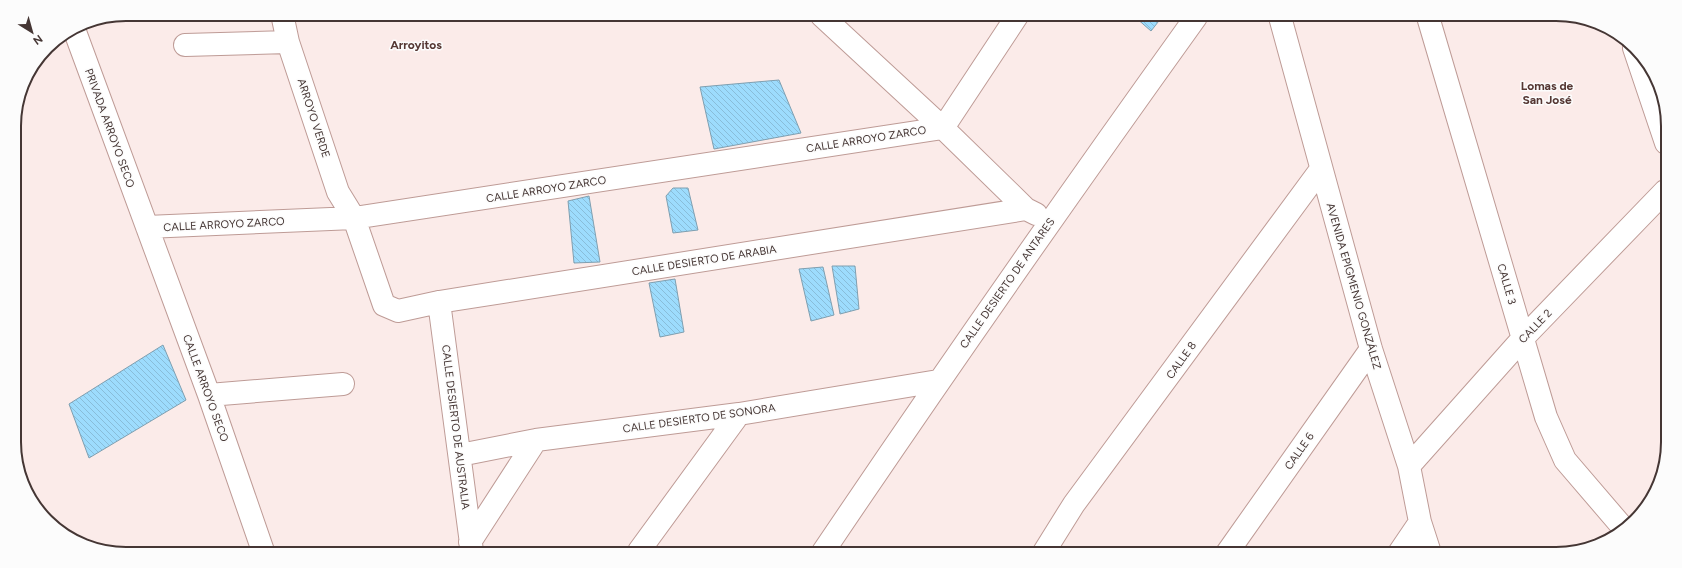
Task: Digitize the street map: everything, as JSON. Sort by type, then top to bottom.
[{"type":"street","name":"ARROYO VERDE","points":[[284,21],[288,42],[338,192],[354,218],[384,305]]},
{"type":"street","points":[[827,21],[943,128],[1026,209],[1050,220]]},
{"type":"street","points":[[943,128],[1014,21]]},
{"type":"street","name":"CALLE DESIERTO DE ANTARES","points":[[826,547],[938,381],[1050,220],[1193,21]]},
{"type":"street","name":"AVENIDA EPIGMENIO GONZÁLEZ","points":[[1281,21],[1372,349],[1409,466],[1420,522],[1428,547]]},
{"type":"street","name":"CALLE 3","points":[[1429,21],[1546,417],[1565,460],[1620,525]]},
{"type":"street","name":"PRIVADA ARROYO SECO","points":[[76,34],[147,227]]},
{"type":"street","points":[[185,45],[288,42]]},
{"type":"street","points":[[1639,61],[1661,128]]},
{"type":"street","name":"CALLE ARROYO ZARCO","points":[[147,227],[354,218],[943,128]]},
{"type":"street","name":"CALLE 8","points":[[1047,547],[1074,504],[1321,169]]},
{"type":"street","name":"CALLE 2","points":[[1409,466],[1523,338],[1661,196]]},
{"type":"street","name":"CALLE DESIERTO DE ARABIA","points":[[384,305],[398,311],[439,302],[1026,209]]},
{"type":"street","name":"CALLE ARROYO SECO","points":[[147,227],[209,394],[261,547]]},
{"type":"street","name":"CALLE DESIERTO DE AUSTRALIA","points":[[439,302],[471,546]]},
{"type":"street","name":"CALLE 6","points":[[1231,547],[1372,349]]},
{"type":"street","name":"CALLE DESIERTO DE SONORA","points":[[460,455],[536,440],[739,414],[938,381]]},
{"type":"street","points":[[209,394],[343,384]]},
{"type":"street","points":[[643,547],[739,414]]},
{"type":"street","points":[[471,546],[536,440]]},
{"type":"street","points":[[1403,547],[1420,522]]},
{"type":"building","points":[[1140,21],[1159,21],[1151,31]]},
{"type":"building","points":[[779,80],[801,133],[714,149],[700,87]]},
{"type":"building","points":[[673,188],[688,188],[698,230],[673,233],[666,196]]},
{"type":"building","points":[[589,196],[600,262],[574,263],[568,201]]},
{"type":"building","points":[[832,266],[855,266],[859,309],[840,314]]},
{"type":"building","points":[[823,267],[834,315],[811,321],[799,269]]},
{"type":"building","points":[[675,279],[684,332],[660,337],[649,283]]},
{"type":"building","points":[[163,345],[186,400],[89,458],[69,404]]},
{"type":"district","name":"Arroyitos","points":[[416,45]]},
{"type":"district","name":"Lomas de San José","points":[[1547,93]]}]
